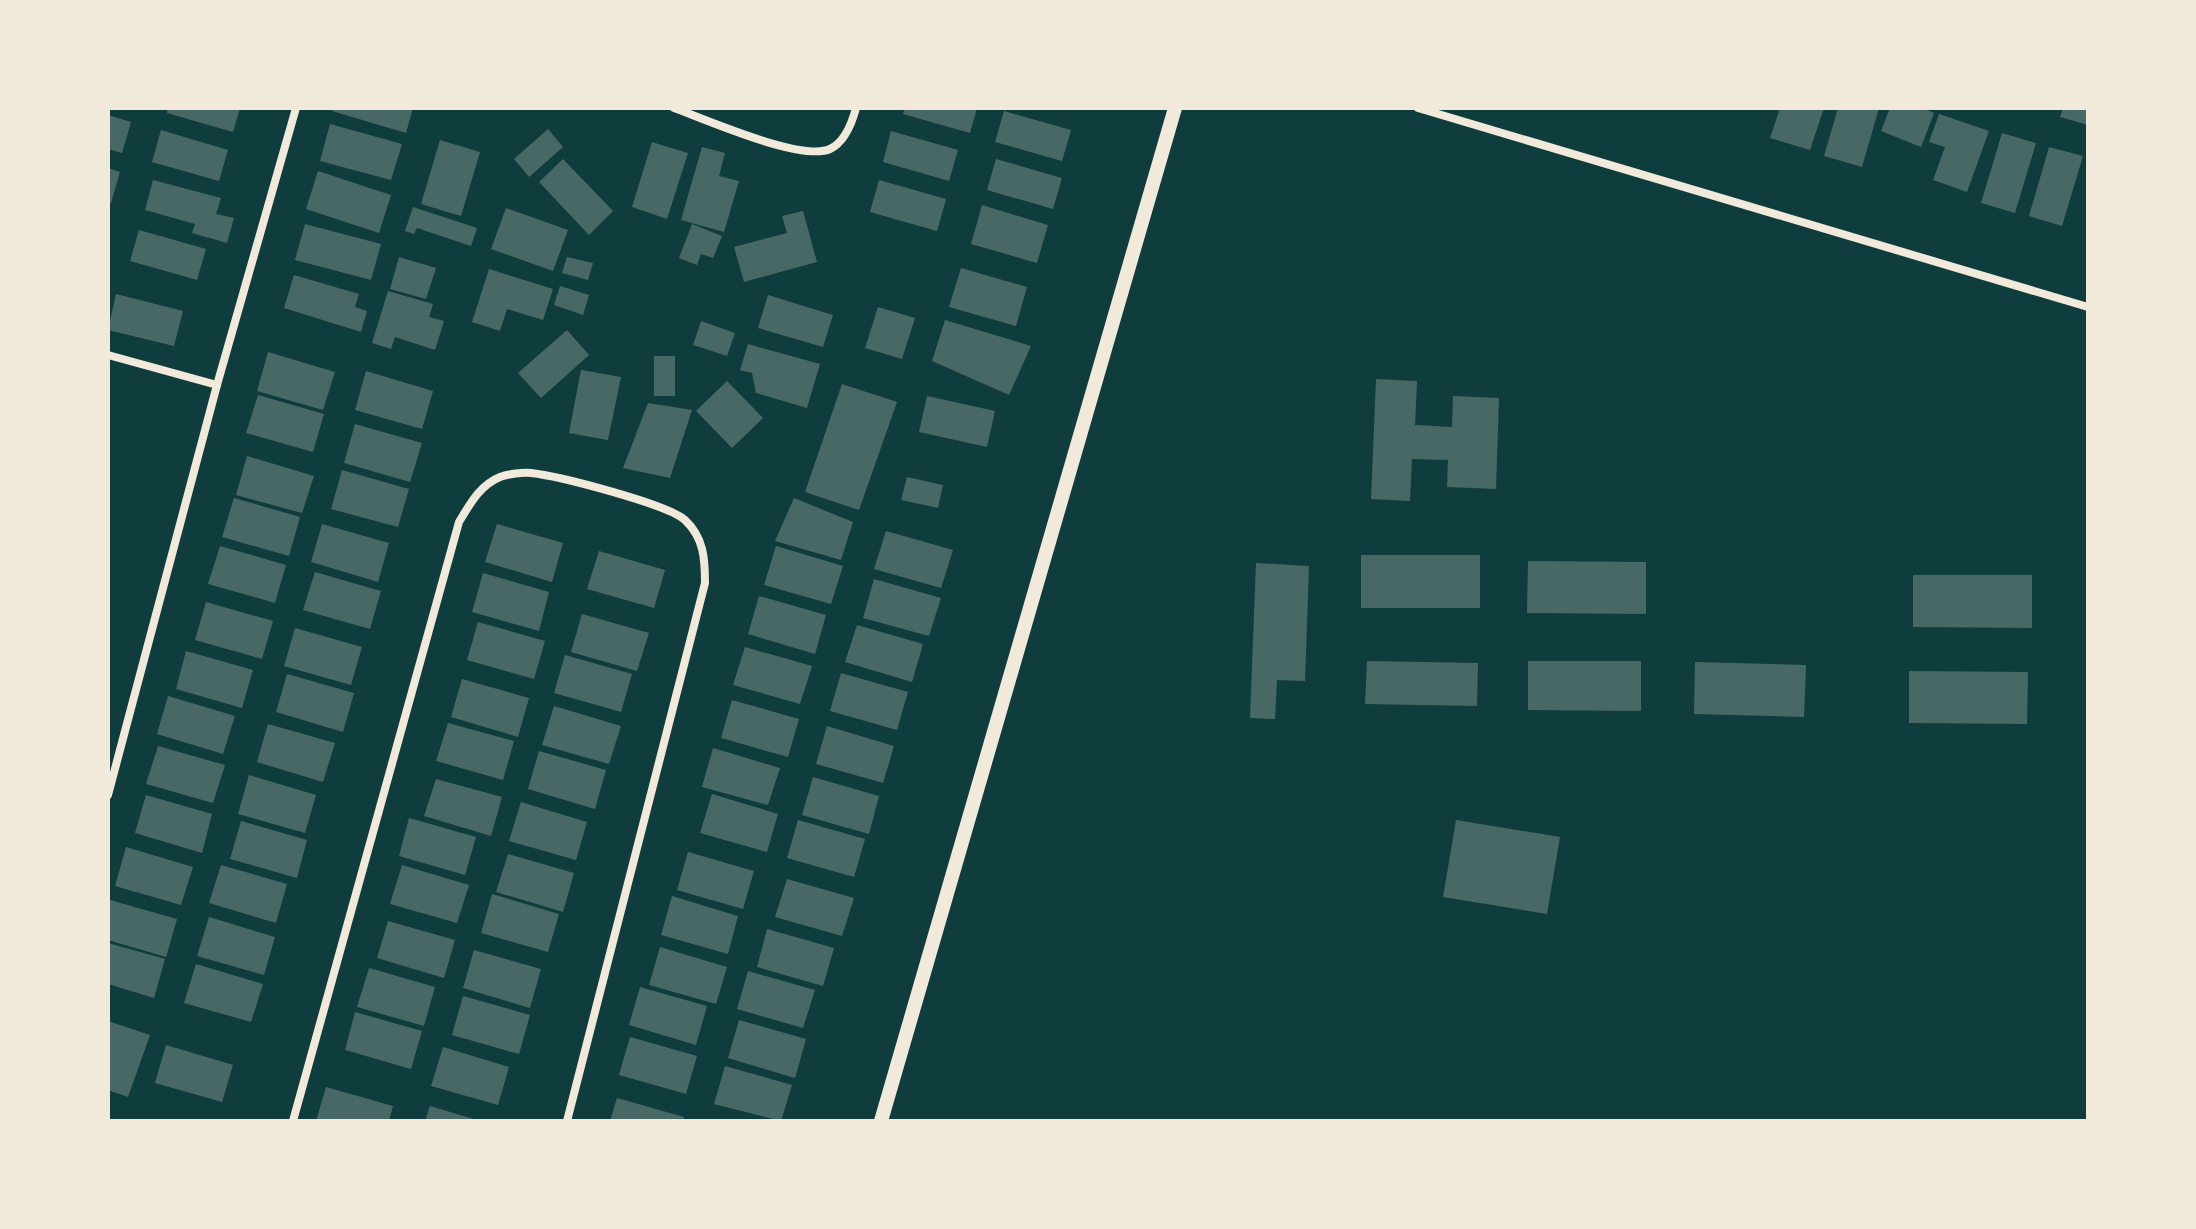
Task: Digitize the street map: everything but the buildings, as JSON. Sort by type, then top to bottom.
[{"type":"street","points":[[108,795],[217,385],[296,108]]},
{"type":"street","points":[[674,108],[812,152],[829,150],[839,142],[851,125],[856,108]]},
{"type":"street","points":[[881,1121],[1175,108]]},
{"type":"street","points":[[1418,108],[2088,307]]},
{"type":"street","points":[[108,355],[217,385]]},
{"type":"street","points":[[293,1121],[459,522],[478,492],[501,476],[529,472],[662,507],[684,519],[700,540],[705,558],[705,583],[567,1121]]}]
